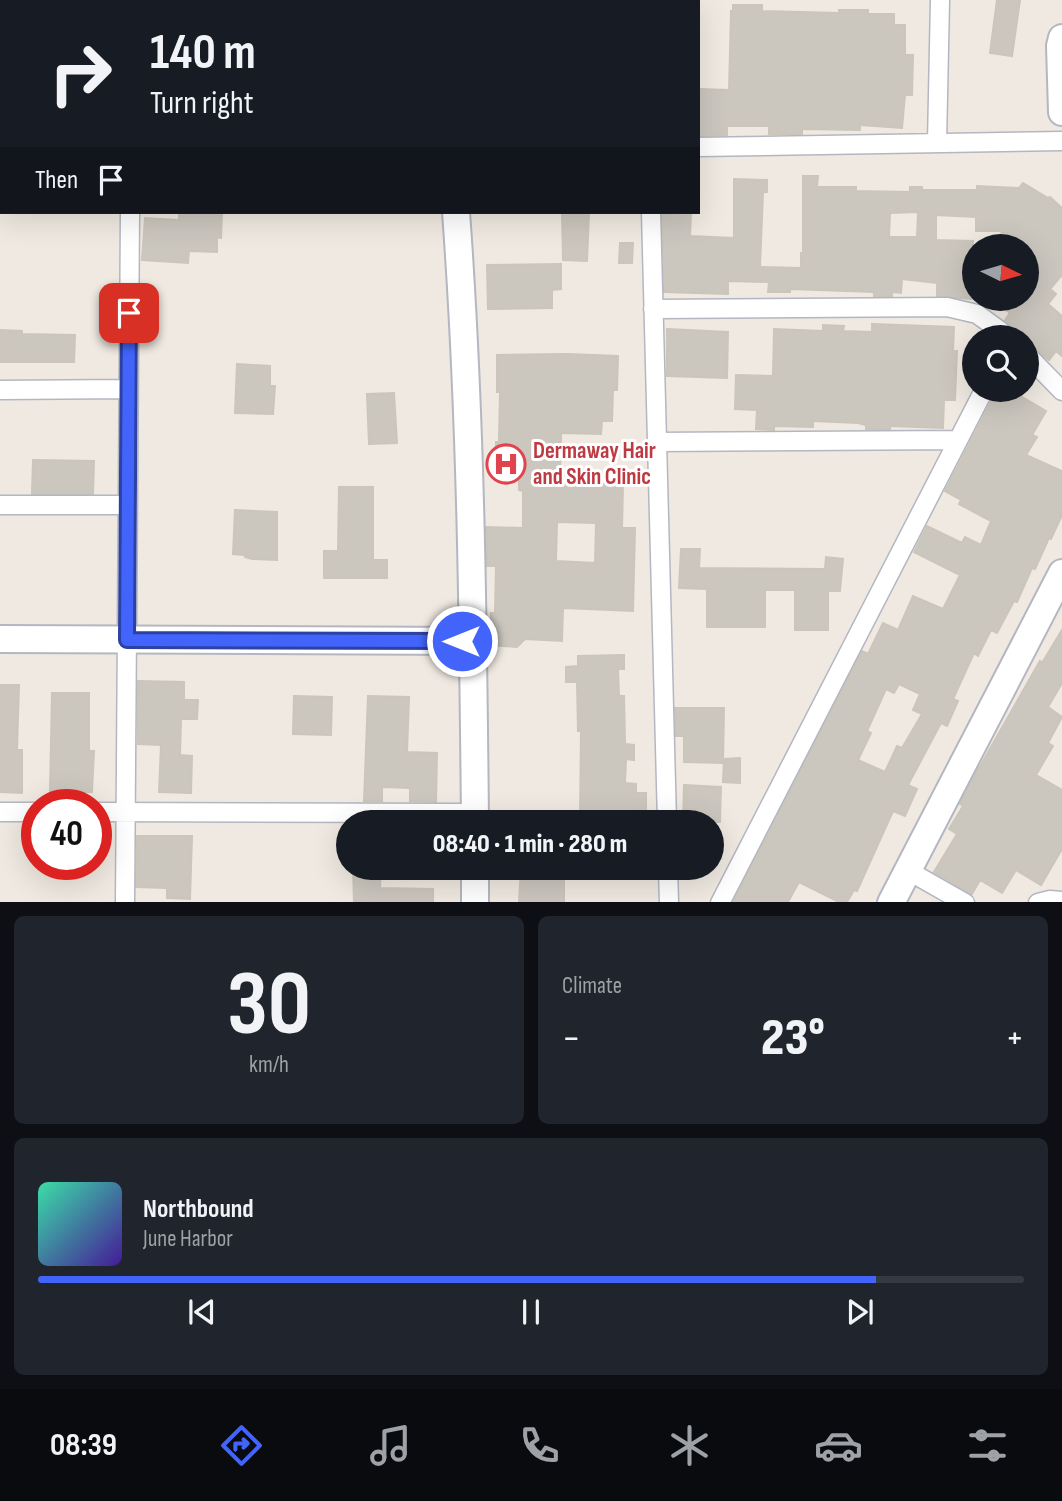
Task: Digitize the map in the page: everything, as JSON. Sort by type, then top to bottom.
[{"type":"main road","points":[[1062,38],[1062,112]]},
{"type":"main road","points":[[444,214],[453,327],[468,641]]},
{"type":"main road","points":[[456,214],[465,326],[467,810]]},
{"type":"main road","points":[[891,902],[1062,573]]},
{"type":"main road","points":[[0,639],[468,641]]},
{"type":"main road","points":[[464,880],[464,902]]},
{"type":"main road","points":[[475,880],[475,902]]},
{"type":"street","points":[[937,143],[940,0]]},
{"type":"street","points":[[700,147],[1062,141]]},
{"type":"street","points":[[125,902],[130,214]]},
{"type":"street","points":[[650,214],[667,810]]},
{"type":"street","points":[[653,309],[947,307],[977,314],[992,325]]},
{"type":"street","points":[[1039,367],[1062,391]]},
{"type":"street","points":[[0,390],[128,389]]},
{"type":"street","points":[[720,902],[978,402]]},
{"type":"street","points":[[657,442],[958,440]]},
{"type":"street","points":[[0,505],[128,505]]},
{"type":"street","points":[[0,812],[21,812]]},
{"type":"street","points":[[112,812],[336,816]]},
{"type":"street","points":[[907,870],[965,902]]},
{"type":"street","points":[[668,880],[669,902]]},
{"type":"street","points":[[1038,902],[1062,901]]},
{"type":"building","points":[[997,0],[1020,0],[1012,56],[990,53]]},
{"type":"building","points":[[733,5],[762,5],[762,11],[839,13],[839,10],[868,10],[868,14],[894,14],[894,25],[905,25],[905,55],[913,55],[912,95],[905,95],[902,128],[860,125],[860,130],[802,129],[802,134],[769,134],[769,126],[727,126],[727,135],[700,136],[701,89],[729,90]]},
{"type":"building","points":[[803,176],[818,176],[817,187],[856,187],[856,191],[910,192],[910,187],[922,187],[922,190],[977,190],[977,186],[1019,188],[1023,183],[1050,197],[1062,208],[1062,275],[1050,289],[1056,294],[1048,304],[1062,316],[1062,356],[1056,351],[1049,360],[1039,352],[1039,325],[1012,325],[1005,320],[1009,312],[1040,312],[1040,234],[976,231],[976,217],[936,215],[936,240],[962,241],[962,298],[937,296],[937,283],[902,279],[901,293],[892,292],[892,296],[874,296],[874,292],[790,289],[790,292],[768,292],[769,282],[728,281],[728,294],[664,292],[662,214],[691,214],[690,236],[734,238],[734,179],[767,180],[767,192],[763,192],[760,267],[801,268]],"holes":[[[918,212],[917,237],[889,237],[890,213]]]},
{"type":"building","points":[[179,214],[222,214],[221,238],[217,237],[217,252],[189,251],[188,263],[142,260],[145,218],[179,220]]},
{"type":"building","points":[[562,214],[589,214],[587,261],[563,260]]},
{"type":"building","points":[[620,243],[633,243],[632,263],[619,263]]},
{"type":"building","points":[[561,264],[561,289],[552,290],[552,308],[488,309],[487,265]]},
{"type":"building","points":[[872,324],[954,327],[953,351],[957,351],[955,400],[944,400],[943,428],[890,426],[890,429],[866,429],[866,425],[858,423],[813,421],[813,427],[774,426],[774,430],[756,429],[757,410],[735,409],[736,375],[773,376],[774,329],[823,331],[823,325],[844,326],[843,331],[872,332]]},
{"type":"building","points":[[667,329],[728,332],[727,378],[667,376]]},
{"type":"building","points":[[0,330],[22,331],[22,334],[75,335],[74,362],[0,362]]},
{"type":"building","points":[[497,355],[618,356],[617,390],[613,390],[612,421],[602,421],[601,434],[561,433],[560,472],[569,472],[569,483],[623,484],[622,528],[635,528],[633,611],[563,608],[562,641],[525,639],[517,647],[490,645],[491,613],[495,613],[496,566],[487,566],[486,527],[523,528],[523,491],[519,490],[519,478],[495,477],[500,392],[497,392]],"holes":[[[557,522],[596,523],[595,563],[556,561]]]},
{"type":"building","points":[[237,364],[270,366],[270,386],[275,386],[273,414],[235,413]]},
{"type":"building","points":[[394,393],[397,443],[369,444],[367,394]]},
{"type":"building","points":[[991,402],[1031,402],[1046,411],[1032,435],[1037,437],[1026,455],[1062,471],[1062,515],[1035,569],[1032,568],[1017,602],[1014,601],[997,633],[991,630],[978,656],[974,653],[953,699],[958,701],[947,726],[941,723],[908,785],[917,789],[905,816],[893,811],[857,891],[854,890],[847,902],[839,902],[799,882],[788,902],[733,902],[862,651],[868,654],[883,623],[898,630],[913,596],[943,609],[960,575],[914,552],[927,526],[962,543],[965,537],[981,545],[991,521],[959,504],[961,500],[945,491]],"holes":[[[899,684],[920,694],[913,710],[922,714],[902,748],[897,746],[885,772],[858,760],[871,733],[867,731],[886,689],[894,693]]]},
{"type":"building","points":[[33,460],[94,461],[93,494],[32,494]]},
{"type":"building","points":[[339,487],[373,487],[373,560],[387,560],[387,578],[324,578],[324,551],[338,551]]},
{"type":"building","points":[[235,510],[277,512],[277,560],[252,559],[233,554]]},
{"type":"building","points":[[681,549],[700,549],[699,568],[825,569],[826,557],[843,559],[840,591],[828,591],[828,630],[795,630],[795,590],[765,590],[765,627],[707,627],[707,589],[679,588]]},
{"type":"building","points":[[1062,630],[1062,683],[1048,707],[1062,717],[1048,743],[1053,746],[1036,775],[1062,790],[1062,849],[1041,885],[1016,870],[1002,893],[980,880],[972,894],[934,872],[957,834],[949,829],[963,806],[960,804],[975,775],[1040,661],[1042,663]]},
{"type":"building","points":[[624,655],[624,669],[618,669],[619,696],[624,696],[625,744],[634,745],[634,760],[626,759],[625,783],[636,784],[636,793],[646,793],[646,810],[580,810],[581,731],[578,731],[577,682],[566,682],[566,667],[578,666],[578,656]]},
{"type":"building","points":[[138,681],[184,682],[184,700],[198,700],[197,719],[181,719],[180,755],[192,756],[191,793],[159,792],[161,745],[138,744]]},
{"type":"building","points":[[0,685],[19,685],[17,750],[22,750],[22,789],[21,793],[0,792]]},
{"type":"building","points":[[52,693],[89,693],[89,751],[94,751],[92,789],[50,789]]},
{"type":"building","points":[[294,696],[332,697],[331,735],[293,734]]},
{"type":"building","points":[[368,696],[409,697],[407,752],[437,753],[436,802],[410,801],[410,788],[382,787],[382,801],[364,801]]},
{"type":"building","points":[[675,708],[724,708],[723,763],[684,762],[684,736],[676,736]]},
{"type":"building","points":[[740,758],[740,783],[723,782],[724,759]]},
{"type":"building","points":[[684,785],[721,787],[720,810],[683,810]]},
{"type":"building","points":[[137,836],[192,836],[190,899],[167,898],[167,888],[136,887]]},
{"type":"building","points":[[353,880],[380,880],[380,888],[433,889],[433,902],[354,902]]},
{"type":"building","points":[[520,880],[564,880],[564,902],[519,902]]},
{"type":"place","name":"Dermaway Hair and Skin Clinic","points":[[506,464]]},
{"type":"route","points":[[129,313],[127,640],[462,641]]}]
